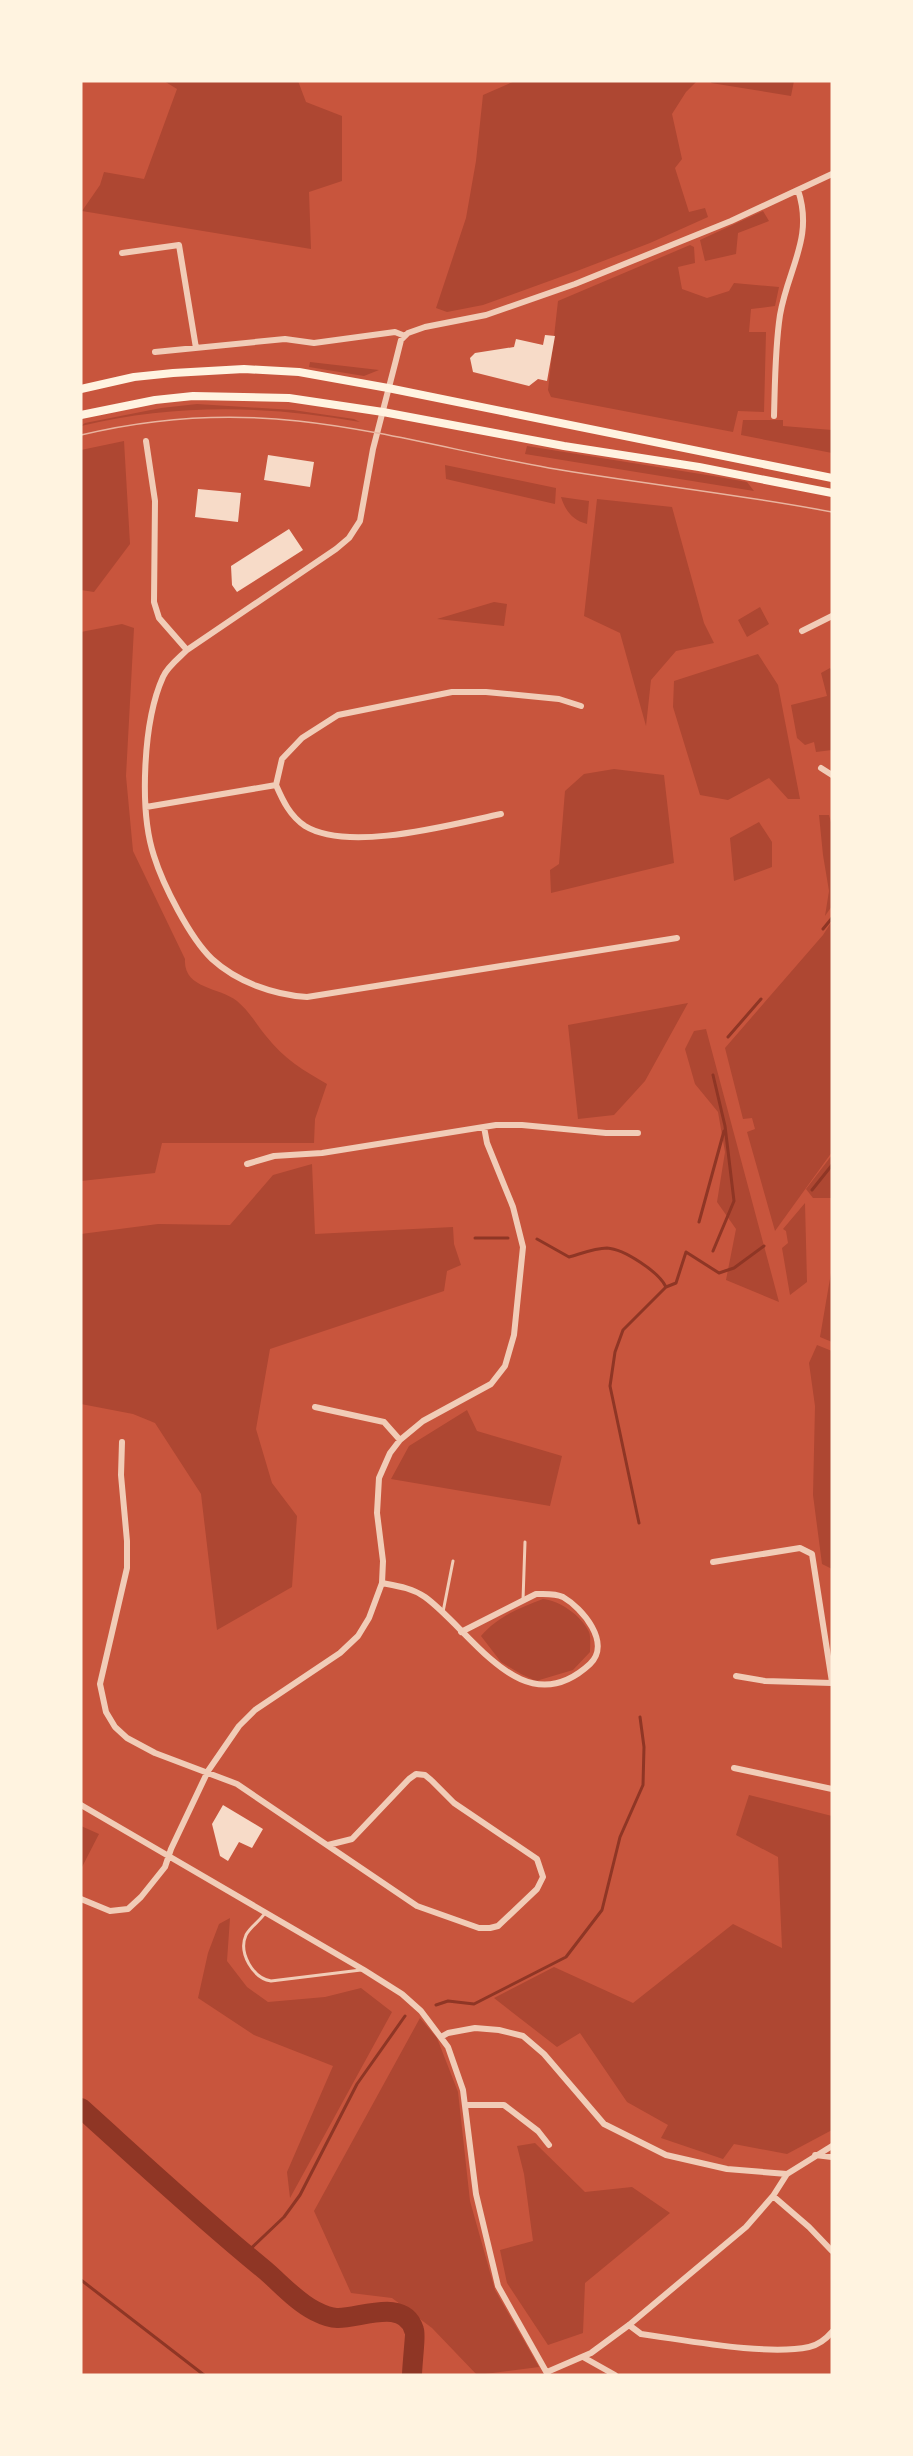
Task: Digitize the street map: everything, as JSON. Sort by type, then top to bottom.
[{"type":"main road","points":[[81,389],[155,374],[244,369],[299,372],[832,478]]},
{"type":"main road","points":[[81,415],[155,400],[215,395],[297,399],[383,412],[564,446],[699,467],[832,493]]},
{"type":"street","points":[[677,938],[325,994],[291,996],[268,990],[226,970],[211,958],[192,934],[154,857],[147,825],[146,807],[146,758],[150,716],[163,676],[187,650],[349,538],[360,520],[373,449],[401,340],[405,336],[424,327],[486,315],[557,291],[662,250],[832,174]]},
{"type":"street","points":[[774,416],[781,310],[804,235],[803,204],[798,190]]},
{"type":"street","points":[[122,253],[179,245],[196,348]]},
{"type":"street","points":[[155,352],[285,339],[314,343],[395,332],[405,336]]},
{"type":"street","points":[[146,441],[154,501],[154,602],[159,618],[187,650]]},
{"type":"street","points":[[802,631],[832,616]]},
{"type":"street","points":[[501,814],[408,833],[336,836],[317,831],[294,816],[276,785],[282,759],[302,738],[338,716],[452,692],[486,692],[559,699],[581,706]]},
{"type":"street","points":[[821,768],[832,775]]},
{"type":"street","points":[[146,807],[276,785]]},
{"type":"street","points":[[248,1164],[274,1156],[322,1154],[484,1127],[522,1125],[606,1133],[638,1133]]},
{"type":"street","points":[[81,1899],[110,1911],[128,1909],[165,1867],[208,1772],[239,1726],[255,1710],[340,1653],[358,1636],[369,1618],[382,1583],[383,1561],[377,1513],[379,1478],[390,1452],[400,1440],[423,1421],[491,1384],[505,1366],[510,1351],[519,1294],[523,1246],[513,1207],[487,1143],[484,1127]]},
{"type":"street","points":[[315,1407],[384,1422],[400,1440]]},
{"type":"street","points":[[122,1442],[121,1475],[127,1568],[100,1684],[103,1701],[115,1726],[127,1738],[155,1753],[237,1784],[327,1845],[417,1906],[479,1928],[498,1926],[537,1889],[543,1877],[537,1859],[454,1803],[424,1775],[416,1774],[409,1779],[352,1839],[327,1845]]},
{"type":"street","points":[[713,1562],[800,1548],[812,1554],[832,1682],[765,1681],[736,1677]]},
{"type":"street","points":[[382,1583],[410,1588],[426,1598],[461,1632],[506,1671],[523,1682],[544,1685],[582,1671],[594,1660],[599,1645],[590,1623],[563,1597],[549,1594],[536,1594],[461,1632]]},
{"type":"street","points":[[734,1768],[832,1789]]},
{"type":"street","points":[[81,1805],[364,1970],[402,1994],[422,2011],[448,2047],[463,2090],[476,2194],[498,2286],[548,2374],[584,2357],[629,2325],[746,2227],[773,2196],[787,2174],[832,2146]]},
{"type":"street","points":[[441,2037],[448,2033],[475,2028],[499,2030],[523,2036],[544,2054],[604,2124],[666,2155],[728,2169],[787,2174]]},
{"type":"street","points":[[466,2105],[504,2105],[538,2131],[549,2145]]},
{"type":"street","points":[[815,2155],[832,2157]]},
{"type":"street","points":[[773,2196],[809,2227],[832,2251]]},
{"type":"street","points":[[629,2325],[641,2334],[728,2345],[782,2348],[810,2347],[827,2339],[832,2332]]},
{"type":"street","points":[[584,2357],[615,2375]]},
{"type":"lane","points":[[523,1600],[525,1542]]},
{"type":"lane","points":[[443,1613],[453,1561]]},
{"type":"lane","points":[[265,1913],[246,1935],[244,1945],[248,1963],[262,1978],[272,1981],[364,1970]]},
{"type":"shaded area","points":[[164,81],[298,81],[306,102],[342,116],[342,181],[309,192],[311,249],[82,211],[100,185],[104,172],[144,179],[177,89]]},
{"type":"shaded area","points":[[515,81],[697,81],[686,92],[672,114],[682,159],[675,168],[689,212],[705,208],[708,217],[650,243],[577,271],[483,305],[447,312],[436,308],[466,218],[476,161],[483,95]]},
{"type":"shaded area","points":[[712,81],[794,81],[791,96],[711,83]]},
{"type":"shaded area","points":[[763,211],[769,221],[738,233],[736,254],[705,261],[700,240]]},
{"type":"shaded area","points":[[690,245],[694,247],[695,263],[678,267],[682,289],[707,298],[729,291],[734,283],[779,287],[775,306],[751,309],[749,332],[766,332],[764,412],[738,411],[733,432],[551,397],[548,390],[558,301]]},
{"type":"shaded area","points":[[310,362],[379,370],[364,376],[309,367]]},
{"type":"shaded area","points":[[197,404],[293,410],[354,419],[360,422],[290,412],[220,409],[150,414],[81,426],[85,423],[161,408]]},
{"type":"shaded area","points":[[743,420],[783,420],[783,426],[832,430],[832,453],[741,435]]},
{"type":"shaded area","points":[[124,441],[130,544],[94,592],[81,590],[81,450]]},
{"type":"shaded area","points":[[527,446],[747,482],[754,491],[525,454]]},
{"type":"shaded area","points":[[445,465],[556,488],[555,504],[446,479]]},
{"type":"shaded area","points":[[561,497],[589,501],[587,524],[570,514]]},
{"type":"shaded area","points":[[597,499],[672,507],[704,623],[714,643],[676,651],[651,680],[646,726],[620,633],[584,616]]},
{"type":"shaded area","points":[[494,602],[507,604],[504,626],[437,619]]},
{"type":"shaded area","points":[[760,607],[769,624],[747,637],[738,620]]},
{"type":"shaded area","points":[[122,624],[134,628],[126,776],[133,851],[185,959],[186,969],[190,976],[196,982],[237,1001],[279,1051],[302,1069],[327,1084],[315,1119],[314,1143],[162,1143],[155,1173],[81,1181],[81,632]]},
{"type":"shaded area","points":[[758,654],[778,685],[800,799],[788,799],[769,778],[728,800],[700,795],[673,707],[674,681]]},
{"type":"shaded area","points":[[830,668],[832,671],[832,750],[816,752],[814,742],[805,745],[797,738],[791,705],[827,696],[821,673]]},
{"type":"shaded area","points":[[614,769],[664,775],[674,863],[551,893],[550,870],[559,864],[565,791],[584,774]]},
{"type":"shaded area","points":[[819,815],[829,815],[832,826],[832,906],[825,916],[829,891]]},
{"type":"shaded area","points":[[759,822],[772,842],[772,867],[734,881],[730,838]]},
{"type":"shaded area","points":[[832,921],[832,1152],[775,1231],[747,1132],[755,1129],[752,1118],[743,1119],[725,1048],[823,935]]},
{"type":"shaded area","points":[[688,1003],[645,1081],[614,1115],[578,1119],[568,1025]]},
{"type":"shaded area","points":[[706,1029],[779,1302],[726,1280],[736,1229],[717,1202],[725,1152],[718,1112],[695,1084],[685,1049],[694,1031]]},
{"type":"shaded area","points":[[832,1155],[832,1198],[813,1198],[806,1189]]},
{"type":"shaded area","points":[[312,1164],[315,1234],[453,1227],[454,1244],[461,1265],[447,1271],[444,1291],[270,1349],[256,1429],[272,1483],[297,1516],[292,1587],[217,1630],[201,1494],[155,1423],[133,1414],[81,1404],[81,1234],[158,1224],[230,1225],[273,1175]]},
{"type":"shaded area","points":[[805,1203],[807,1282],[790,1295],[782,1248],[788,1243],[786,1231],[783,1229]]},
{"type":"shaded area","points":[[832,1267],[832,1342],[820,1337]]},
{"type":"shaded area","points":[[817,1345],[832,1351],[832,1569],[822,1564],[813,1495],[815,1406],[809,1363]]},
{"type":"shaded area","points":[[467,1410],[477,1431],[562,1456],[550,1506],[391,1479],[409,1446]]},
{"type":"shaded area","points":[[543,1599],[563,1606],[581,1620],[590,1634],[590,1652],[573,1670],[536,1681],[501,1662],[481,1636],[501,1618]]},
{"type":"shaded area","points":[[749,1795],[832,1816],[832,2130],[787,2154],[734,2144],[723,2159],[661,2138],[668,2125],[627,2102],[580,2033],[557,2047],[494,1998],[554,1967],[633,2003],[733,1924],[782,1948],[778,1857],[736,1835]]},
{"type":"shaded area","points":[[81,1826],[99,1834],[81,1869]]},
{"type":"shaded area","points":[[230,1918],[227,1961],[247,1987],[268,2002],[325,1997],[361,1988],[392,2012],[290,2198],[287,2172],[333,2066],[254,2035],[198,1998],[208,1953],[219,1924]]},
{"type":"shaded area","points":[[420,2018],[437,2038],[458,2092],[470,2201],[495,2290],[539,2367],[477,2375],[432,2328],[392,2298],[351,2293],[314,2211]]},
{"type":"shaded area","points":[[535,2143],[585,2192],[632,2187],[670,2213],[585,2283],[583,2333],[548,2345],[507,2283],[500,2250],[533,2241],[524,2174],[517,2146]]},
{"type":"building","points":[[545,335],[555,336],[547,381],[538,379],[529,386],[473,372],[470,358],[475,353],[514,347],[516,339],[543,345]]},
{"type":"building","points":[[268,455],[314,462],[310,487],[264,480]]},
{"type":"building","points":[[198,489],[241,493],[238,522],[195,517]]},
{"type":"building","points":[[289,529],[303,550],[237,592],[232,585],[231,566]]},
{"type":"building","points":[[223,1805],[263,1829],[252,1848],[239,1842],[228,1861],[220,1856],[212,1824]]},
{"type":"waterway","points":[[823,929],[832,918]]},
{"type":"waterway","points":[[728,1037],[761,999]]},
{"type":"waterway","points":[[713,1075],[725,1126],[734,1201],[713,1251]]},
{"type":"waterway","points":[[699,1222],[724,1131]]},
{"type":"waterway","points":[[812,1190],[832,1165]]},
{"type":"waterway","points":[[475,1238],[508,1238]]},
{"type":"waterway","points":[[537,1239],[569,1257],[602,1248],[614,1249],[649,1268],[666,1287]]},
{"type":"waterway","points":[[639,1523],[610,1386],[615,1352],[623,1330],[666,1287],[676,1283],[686,1252],[719,1273],[734,1268],[764,1246]]},
{"type":"waterway","points":[[436,2005],[448,2001],[474,2004],[566,1957],[602,1910],[620,1837],[643,1785],[644,1747],[640,1717]]},
{"type":"waterway","points":[[244,2255],[284,2217],[300,2195],[357,2084],[405,2016]]},
{"type":"waterway","points":[[81,2108],[195,2211],[308,2307],[334,2318],[391,2312],[401,2314],[409,2320],[414,2330],[412,2375]]},
{"type":"waterway","points":[[81,2280],[204,2375]]},
{"type":"tram line","points":[[81,435],[162,421],[216,417],[298,421],[392,436],[549,468],[832,512]]}]
